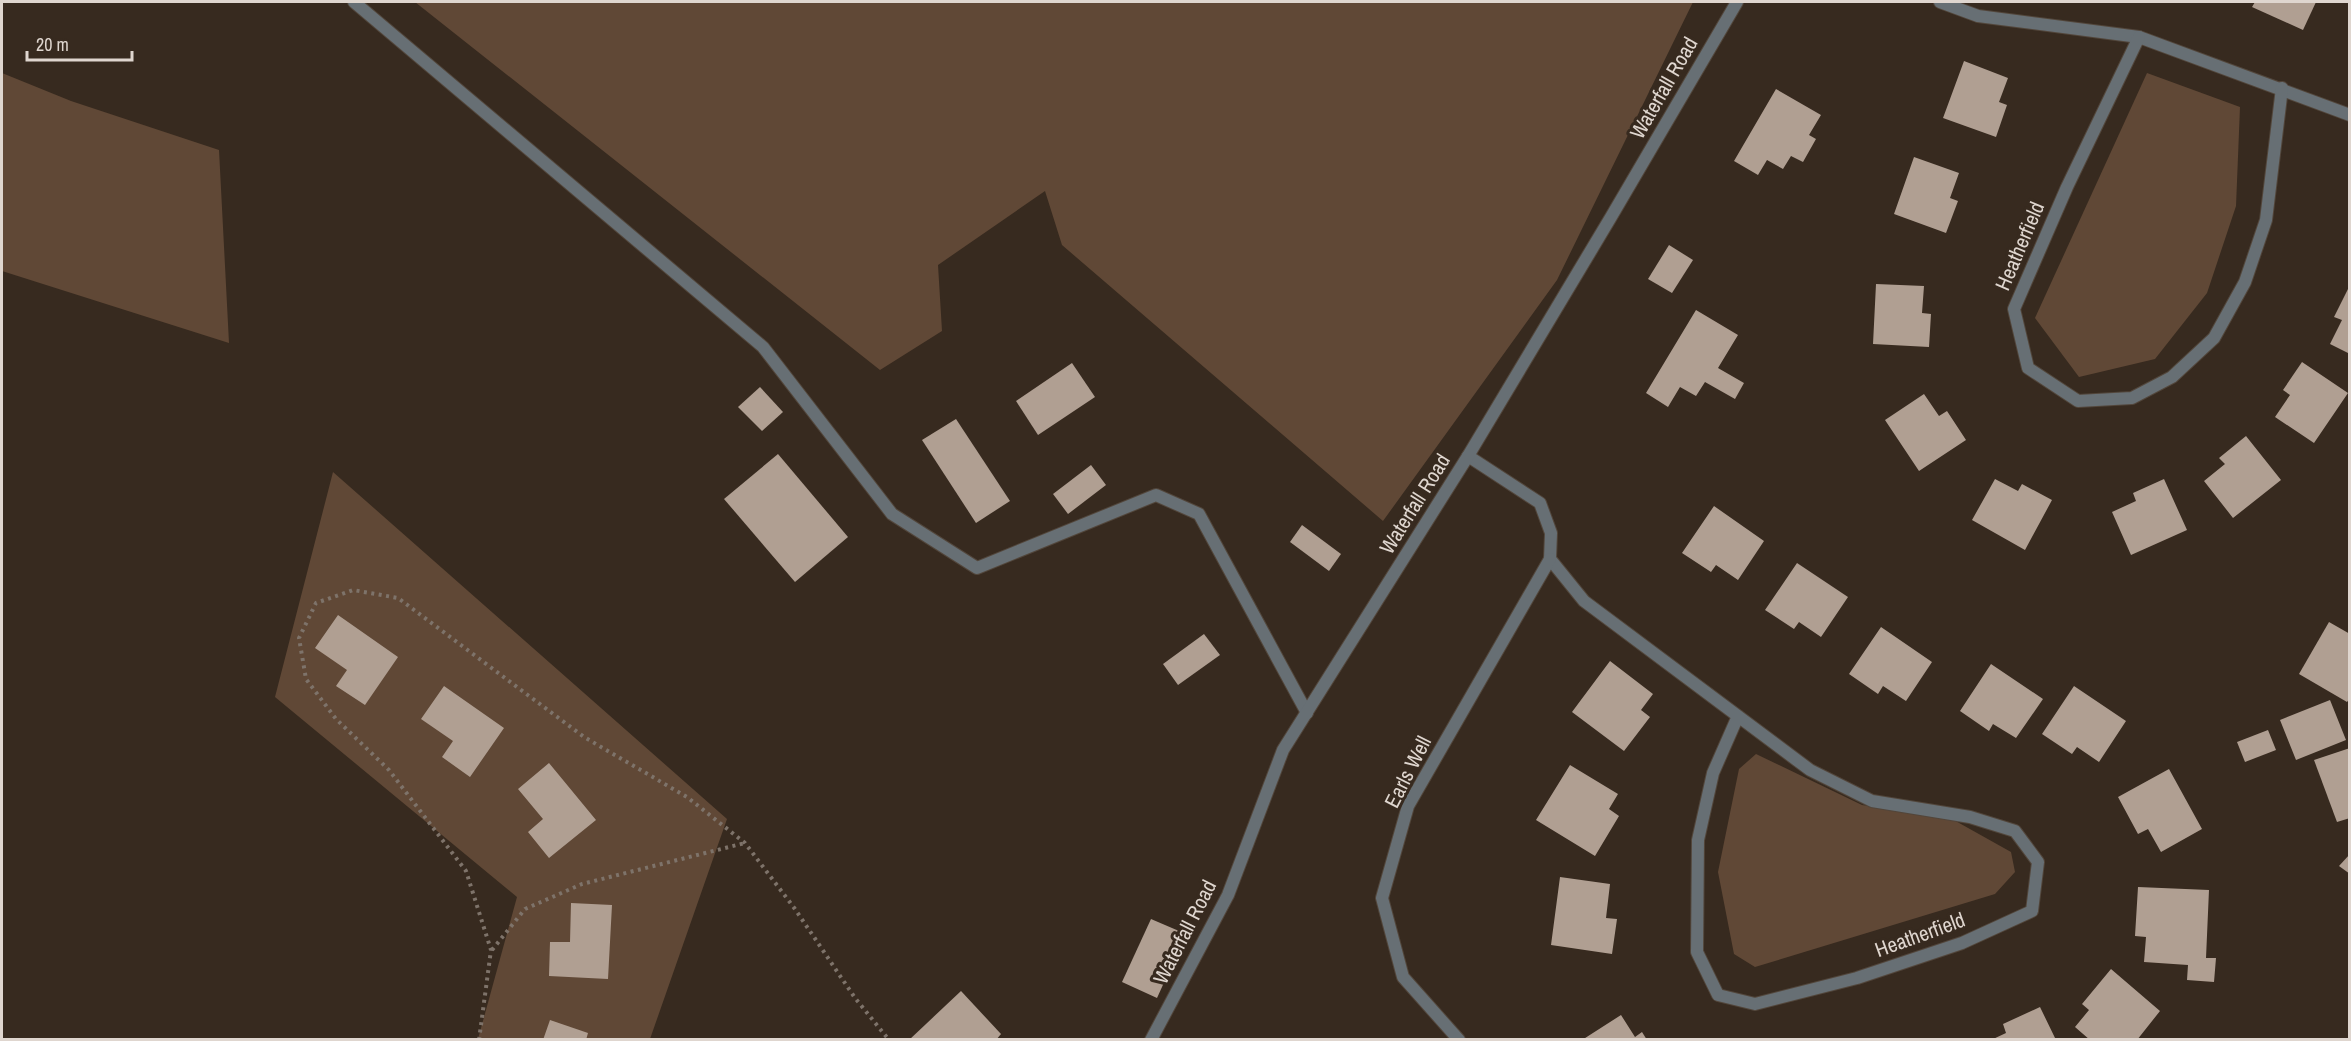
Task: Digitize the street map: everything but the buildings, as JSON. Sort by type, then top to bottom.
[{"type":"street","points":[[354,2],[763,347],[892,514],[977,568],[1156,495],[1199,514],[1307,713]]},
{"type":"street","name":"Waterfall Road","points":[[1151,1040],[1228,895],[1283,750],[1468,456],[1737,2]]},
{"type":"street","points":[[1940,2],[1978,16],[2139,37],[2282,88],[2349,115]]},
{"type":"street","name":"Heatherfield","points":[[2139,37],[2067,187],[2014,309],[2028,368],[2078,401],[2132,398],[2172,377],[2214,338],[2245,282],[2266,220],[2282,88]]},
{"type":"street","points":[[1468,456],[1540,503],[1551,533],[1550,559]]},
{"type":"street","name":"Heatherfield","points":[[1550,559],[1584,601],[1738,716],[1810,770],[1872,801],[1970,817],[2015,831],[2038,862],[2032,911],[1962,943],[1857,978],[1755,1004],[1718,994],[1697,952],[1698,840],[1713,773],[1738,716]]},
{"type":"street","name":"Earls Well","points":[[1459,1040],[1403,976],[1382,898],[1408,806],[1550,559]]},
{"type":"path","points":[[479,1040],[491,950],[466,871],[388,770],[336,719],[306,679],[299,638],[316,603],[353,590],[398,598],[584,737],[687,797],[746,843],[795,909],[855,998],[889,1040]]},
{"type":"path","points":[[491,950],[525,909],[582,884],[746,843]]},
{"type":"shaded area","points":[[415,2],[1693,2],[1557,280],[1383,521],[1062,245],[1045,191],[938,265],[942,331],[880,370]]},
{"type":"shaded area","points":[[2,73],[71,101],[219,150],[229,343],[2,271]]},
{"type":"shaded area","points":[[2147,73],[2240,107],[2236,206],[2207,293],[2155,359],[2079,377],[2035,318]]},
{"type":"shaded area","points":[[333,472],[727,819],[650,1039],[478,1039],[517,897],[275,697]]},
{"type":"shaded area","points":[[1756,754],[1862,805],[1952,819],[2011,852],[2015,872],[1995,894],[1755,967],[1734,954],[1718,872],[1739,769]]}]
